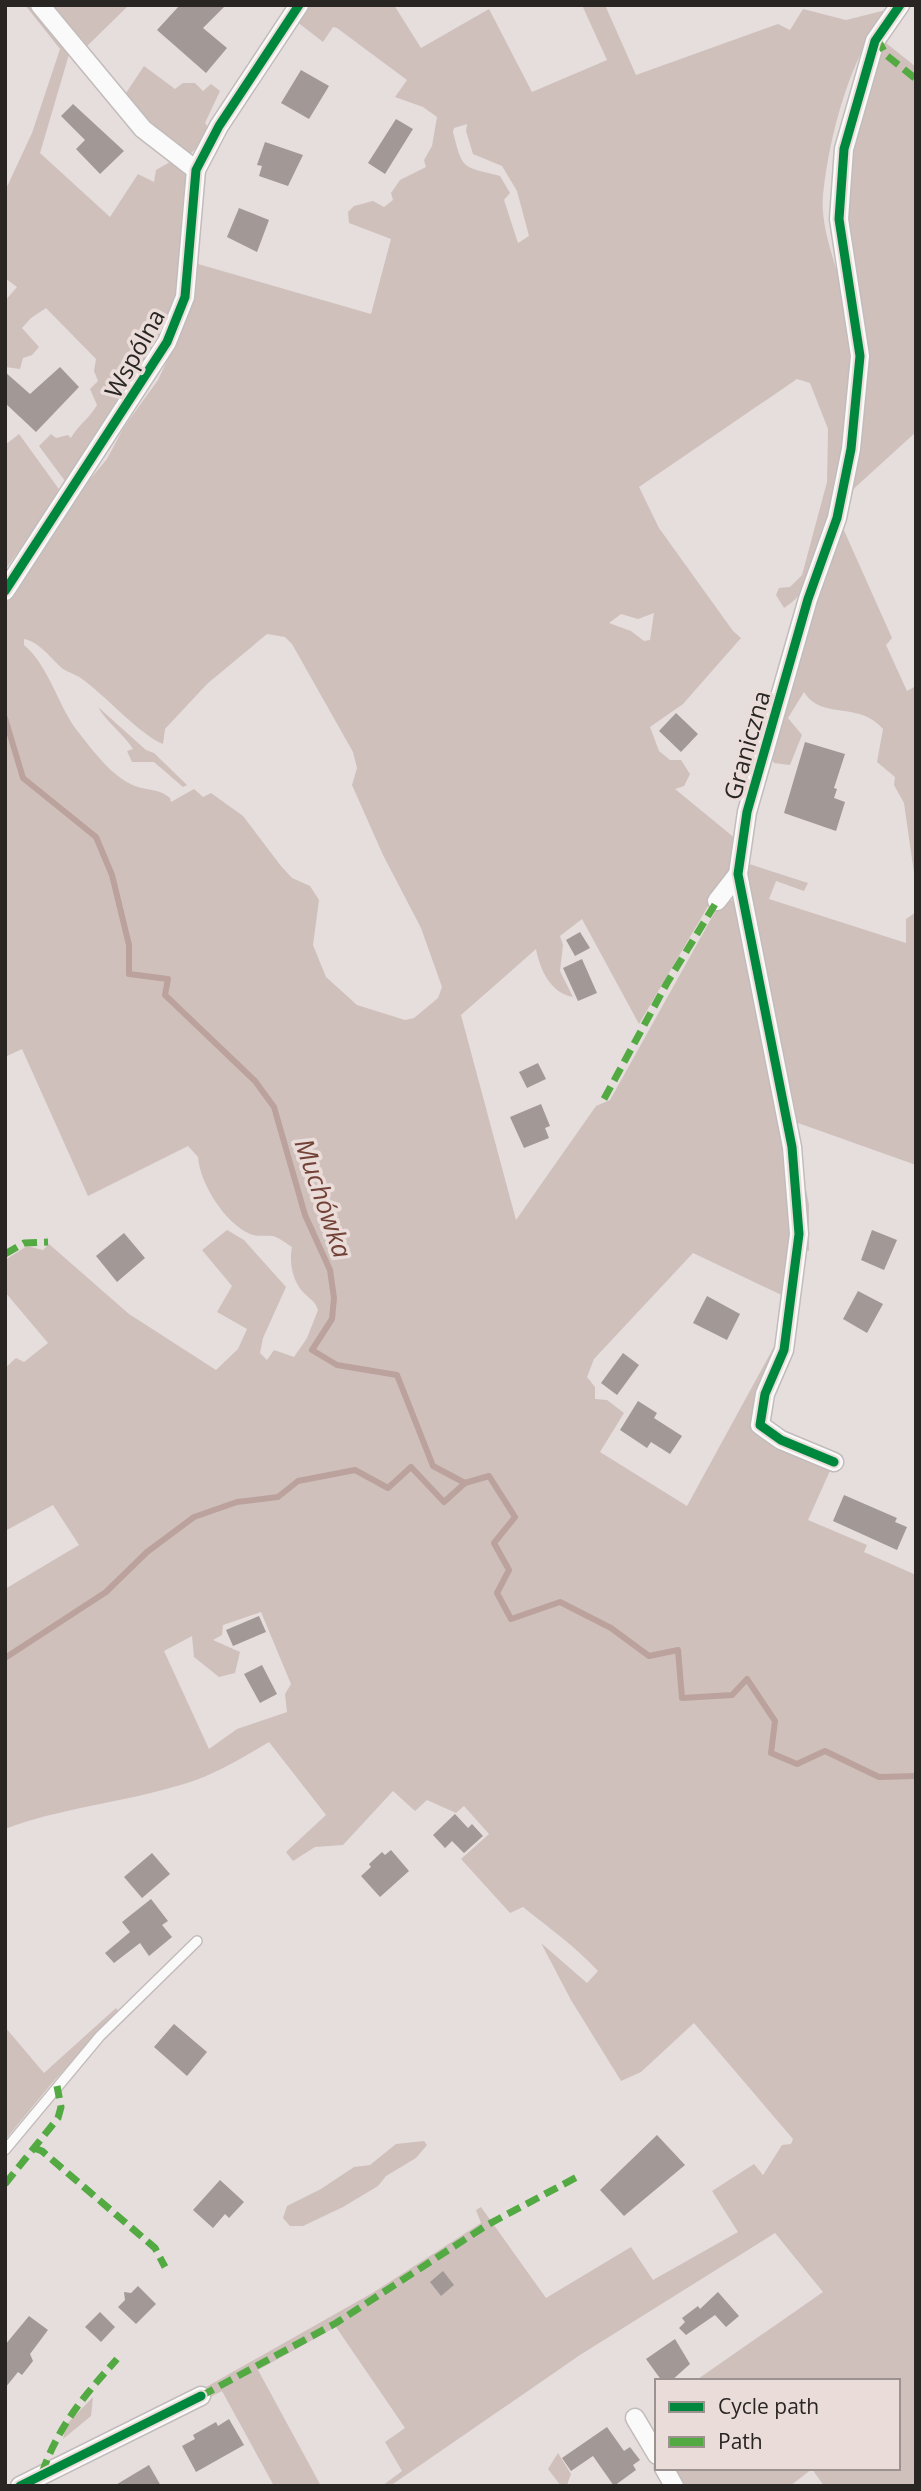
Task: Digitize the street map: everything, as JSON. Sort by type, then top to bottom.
[{"type":"street","points":[[40,5],[143,129],[196,170]]},
{"type":"street","name":"Wspólna","points":[[5,591],[167,342],[185,297],[196,170],[219,126],[299,5]]},
{"type":"street","name":"Graniczna","points":[[834,1462],[781,1440],[760,1425],[765,1394],[784,1350],[799,1234],[792,1147],[738,874],[747,812],[808,599],[837,518],[851,449],[860,356],[839,219],[844,149],[875,41],[900,5]]},
{"type":"street","points":[[717,901],[738,874]]},
{"type":"street","points":[[20,2486],[201,2396]]},
{"type":"street","points":[[635,2418],[655,2452]]},
{"type":"street","points":[[665,2470],[674,2486]]},
{"type":"lane","points":[[5,2150],[100,2036],[197,1941]]},
{"type":"shaded area","points":[[25,5],[31,5],[70,51],[40,153],[110,217],[138,174],[154,182],[156,170],[170,162],[185,173],[191,182],[181,285],[169,318],[68,485],[39,446],[51,434],[56,438],[68,435],[71,438],[94,410],[97,405],[90,389],[98,381],[94,371],[96,359],[46,308],[22,328],[39,347],[32,355],[23,358],[20,369],[5,367],[5,301],[17,287],[5,278],[5,191],[32,133],[60,49]]},
{"type":"shaded area","points":[[45,5],[129,5],[83,50]]},
{"type":"shaded area","points":[[308,5],[394,5],[421,48],[489,9],[532,92],[607,60],[582,5],[605,5],[636,75],[778,24],[790,30],[803,9],[846,20],[886,10],[862,52],[843,98],[826,171],[824,223],[845,304],[849,400],[845,449],[834,502],[809,576],[798,597],[784,608],[776,595],[779,588],[790,587],[802,575],[827,482],[828,429],[810,383],[797,379],[639,487],[659,528],[733,631],[741,638],[683,704],[650,727],[659,751],[670,760],[681,760],[690,774],[684,786],[675,789],[736,839],[731,867],[639,1024],[582,919],[560,936],[563,945],[560,971],[573,997],[558,991],[547,979],[536,949],[461,1015],[516,1220],[596,1106],[610,1100],[721,901],[738,900],[792,1191],[788,1298],[693,1253],[594,1359],[587,1377],[595,1387],[595,1399],[607,1400],[624,1413],[600,1452],[687,1506],[782,1332],[756,1421],[833,1464],[808,1520],[867,1545],[864,1552],[916,1575],[916,2486],[824,2486],[813,2470],[900,2470],[900,2379],[698,2379],[823,2292],[775,2233],[580,2355],[390,2486],[382,2486],[402,2471],[385,2442],[405,2428],[336,2327],[258,2370],[321,2486],[274,2486],[222,2391],[203,2401],[199,2391],[374,2292],[481,2223],[476,2210],[481,2207],[546,2298],[631,2247],[653,2280],[738,2232],[712,2191],[754,2164],[763,2175],[782,2145],[791,2144],[793,2139],[694,2023],[641,2072],[621,2081],[571,2000],[541,1943],[587,1983],[598,1971],[571,1945],[523,1907],[510,1913],[461,1859],[489,1834],[464,1806],[456,1813],[427,1800],[415,1811],[393,1791],[343,1845],[315,1847],[293,1861],[286,1852],[326,1815],[269,1742],[202,1778],[5,1829],[5,1589],[79,1545],[53,1505],[5,1531],[5,1368],[16,1358],[24,1362],[48,1343],[5,1292],[5,1260],[27,1246],[43,1250],[49,1244],[129,1314],[216,1370],[238,1349],[247,1329],[217,1312],[232,1286],[202,1250],[227,1230],[244,1240],[286,1287],[263,1338],[260,1353],[267,1360],[274,1350],[294,1357],[307,1338],[318,1310],[296,1282],[291,1264],[292,1247],[274,1237],[250,1234],[232,1221],[215,1201],[203,1179],[198,1157],[188,1146],[88,1196],[22,1049],[5,1057],[5,598],[75,497],[107,459],[124,427],[158,380],[187,318],[198,264],[371,314],[391,239],[349,223],[348,212],[354,206],[373,201],[384,207],[393,200],[391,193],[400,180],[426,167],[424,160],[432,146],[437,117],[423,107],[395,97],[407,80],[337,28],[333,27],[323,42],[296,21],[290,24]],"holes":[[[467,124],[466,131],[473,154],[502,166],[517,191],[529,236],[518,243],[504,200],[510,193],[500,176],[471,168],[459,154],[454,128]],[[654,613],[650,640],[644,641],[631,631],[609,623],[621,614],[638,619]],[[267,634],[285,637],[292,644],[353,752],[357,768],[352,785],[383,855],[421,928],[442,987],[438,998],[414,1018],[405,1020],[357,1005],[326,977],[313,945],[319,900],[310,886],[292,878],[243,816],[211,793],[203,797],[194,789],[171,802],[166,795],[135,786],[111,770],[72,723],[41,664],[24,645],[24,639],[40,647],[63,669],[82,679],[144,732],[163,744],[165,729],[207,684]],[[261,1612],[291,1684],[285,1694],[287,1712],[237,1729],[209,1749],[164,1651],[192,1636],[194,1657],[219,1677],[235,1673],[240,1652],[213,1640],[222,1635],[223,1625]]]},
{"type":"shaded area","points":[[893,27],[886,43],[916,67],[916,432],[849,493],[842,526],[892,638],[886,645],[907,691],[916,686],[916,887],[904,803],[894,785],[895,777],[877,762],[883,729],[863,715],[820,706],[804,692],[788,718],[802,735],[790,765],[774,763],[769,753],[837,527],[862,356],[841,221],[846,149],[875,53]]},
{"type":"shaded area","points":[[144,66],[175,89],[183,83],[195,83],[203,91],[211,84],[220,91],[205,123],[208,127],[202,143],[189,155],[162,137],[124,96]]},
{"type":"shaded area","points":[[19,434],[61,492],[5,570],[5,445]]},
{"type":"shaded area","points":[[98,707],[146,750],[154,753],[187,785],[183,787],[154,762],[132,762],[127,751],[133,749]]},
{"type":"shaded area","points":[[743,862],[808,883],[804,891],[776,881],[769,899],[906,943],[906,919],[916,912],[916,1165],[798,1123],[794,1129],[809,1205],[809,1251],[803,1249]]},
{"type":"shaded area","points":[[116,2008],[119,2012],[52,2083],[5,2140],[5,2027],[44,2073]]},
{"type":"shaded area","points":[[424,2141],[427,2145],[416,2158],[343,2207],[303,2226],[290,2226],[283,2218],[287,2206],[321,2189],[354,2167],[370,2165],[396,2144]]},
{"type":"shaded area","points":[[93,2397],[91,2416],[63,2439],[66,2425]]},
{"type":"shaded area","points":[[558,2453],[571,2474],[567,2485],[561,2486],[548,2469]]},
{"type":"shaded area","points":[[670,2470],[811,2470],[790,2486],[679,2486]]},
{"type":"building","points":[[180,5],[226,5],[203,28],[227,48],[206,73],[157,30]]},
{"type":"building","points":[[301,70],[329,86],[309,119],[281,103]]},
{"type":"building","points":[[73,104],[124,151],[100,174],[76,149],[85,140],[61,116]]},
{"type":"building","points":[[396,119],[413,129],[385,174],[368,163]]},
{"type":"building","points":[[265,142],[303,155],[288,186],[259,176],[262,166],[257,165]]},
{"type":"building","points":[[239,208],[269,220],[257,252],[227,237]]},
{"type":"building","points":[[60,367],[79,387],[36,432],[5,403],[5,372],[30,394]]},
{"type":"building","points":[[676,713],[698,734],[681,752],[659,731]]},
{"type":"building","points":[[805,742],[845,754],[834,788],[837,789],[834,798],[845,802],[836,831],[784,813]]},
{"type":"building","points":[[580,932],[590,948],[575,956],[566,940]]},
{"type":"building","points":[[582,959],[597,993],[578,1001],[563,968]]},
{"type":"building","points":[[538,1063],[546,1079],[527,1088],[519,1072]]},
{"type":"building","points":[[541,1104],[550,1126],[545,1128],[549,1138],[524,1148],[510,1117]]},
{"type":"building","points":[[872,1230],[897,1240],[884,1270],[861,1260]]},
{"type":"building","points":[[124,1233],[145,1258],[117,1282],[96,1256]]},
{"type":"building","points":[[858,1291],[883,1304],[867,1333],[843,1319]]},
{"type":"building","points":[[707,1296],[740,1314],[727,1340],[693,1323]]},
{"type":"building","points":[[623,1353],[639,1365],[617,1395],[601,1383]]},
{"type":"building","points":[[638,1401],[657,1413],[654,1418],[682,1436],[670,1454],[651,1442],[647,1448],[620,1430]]},
{"type":"building","points":[[844,1495],[897,1518],[895,1522],[907,1527],[897,1550],[833,1521]]},
{"type":"building","points":[[259,1616],[266,1632],[233,1646],[226,1630]]},
{"type":"building","points":[[262,1665],[277,1694],[260,1703],[244,1674]]},
{"type":"building","points":[[455,1814],[468,1828],[472,1824],[483,1836],[464,1853],[452,1841],[445,1848],[433,1835]]},
{"type":"building","points":[[391,1850],[409,1871],[380,1897],[361,1876],[382,1852],[385,1855]]},
{"type":"building","points":[[152,1853],[170,1874],[142,1898],[124,1877]]},
{"type":"building","points":[[151,1899],[168,1921],[162,1925],[172,1937],[149,1956],[140,1943],[114,1963],[105,1953],[130,1932],[122,1922]]},
{"type":"building","points":[[174,2024],[207,2052],[187,2076],[154,2047]]},
{"type":"building","points":[[657,2135],[685,2165],[624,2216],[600,2190]]},
{"type":"building","points":[[220,2180],[244,2202],[229,2218],[225,2214],[213,2228],[193,2210]]},
{"type":"building","points":[[443,2271],[454,2285],[441,2296],[430,2282]]},
{"type":"building","points":[[138,2286],[156,2304],[136,2324],[118,2307],[125,2300],[124,2292],[131,2293]]},
{"type":"building","points":[[718,2292],[739,2316],[726,2327],[715,2315],[686,2335],[679,2328],[685,2322],[682,2318],[698,2306],[700,2309]]},
{"type":"building","points":[[100,2312],[115,2327],[101,2342],[85,2327]]},
{"type":"building","points":[[29,2316],[48,2330],[30,2354],[33,2361],[22,2375],[18,2372],[5,2388],[5,2345]]},
{"type":"building","points":[[675,2339],[690,2364],[673,2379],[661,2379],[646,2359]]},
{"type":"building","points":[[229,2419],[244,2445],[196,2472],[182,2446],[195,2439],[193,2435],[216,2422],[218,2426]]},
{"type":"building","points":[[607,2427],[624,2451],[630,2447],[640,2460],[633,2465],[636,2470],[614,2486],[593,2456],[571,2471],[562,2458]]},
{"type":"building","points":[[149,2465],[161,2486],[114,2486]]},
{"type":"waterway","name":"Muchówka","points":[[5,718],[23,778],[96,837],[112,875],[129,945],[129,974],[168,979],[165,995],[255,1081],[274,1107],[305,1215],[330,1270],[334,1298],[332,1319],[312,1350],[337,1365],[397,1375],[433,1466],[465,1483],[489,1476],[515,1517],[494,1543],[509,1570],[497,1593],[511,1619],[560,1602],[611,1628],[649,1656],[678,1650],[682,1698],[732,1695],[747,1679],[775,1721],[771,1753],[797,1764],[825,1751],[879,1777],[916,1776]]},
{"type":"waterway","points":[[5,1658],[106,1592],[147,1552],[194,1517],[237,1502],[278,1497],[298,1481],[355,1470],[388,1488],[411,1467],[444,1502],[465,1483]]},
{"type":"marked path","points":[[877,38],[886,55],[916,79]]},
{"type":"marked path","points":[[604,1099],[667,983],[717,901]]},
{"type":"marked path","points":[[5,1254],[24,1243],[48,1242]]},
{"type":"marked path","points":[[5,2184],[58,2118],[61,2107],[57,2086]]},
{"type":"marked path","points":[[34,2148],[42,2151],[155,2248],[165,2267]]},
{"type":"marked path","points":[[201,2396],[336,2323],[487,2225],[577,2177]]},
{"type":"marked path","points":[[42,2473],[64,2426],[117,2359]]},
{"type":"cycle path","points":[[5,591],[167,342],[185,297],[196,170],[219,126],[299,5]]},
{"type":"cycle path","points":[[834,1462],[781,1440],[760,1425],[765,1394],[784,1350],[799,1234],[792,1147],[738,874],[747,812],[808,599],[837,518],[851,449],[860,356],[839,219],[844,149],[875,41],[900,5]]},
{"type":"cycle path","points":[[20,2486],[201,2396]]}]
